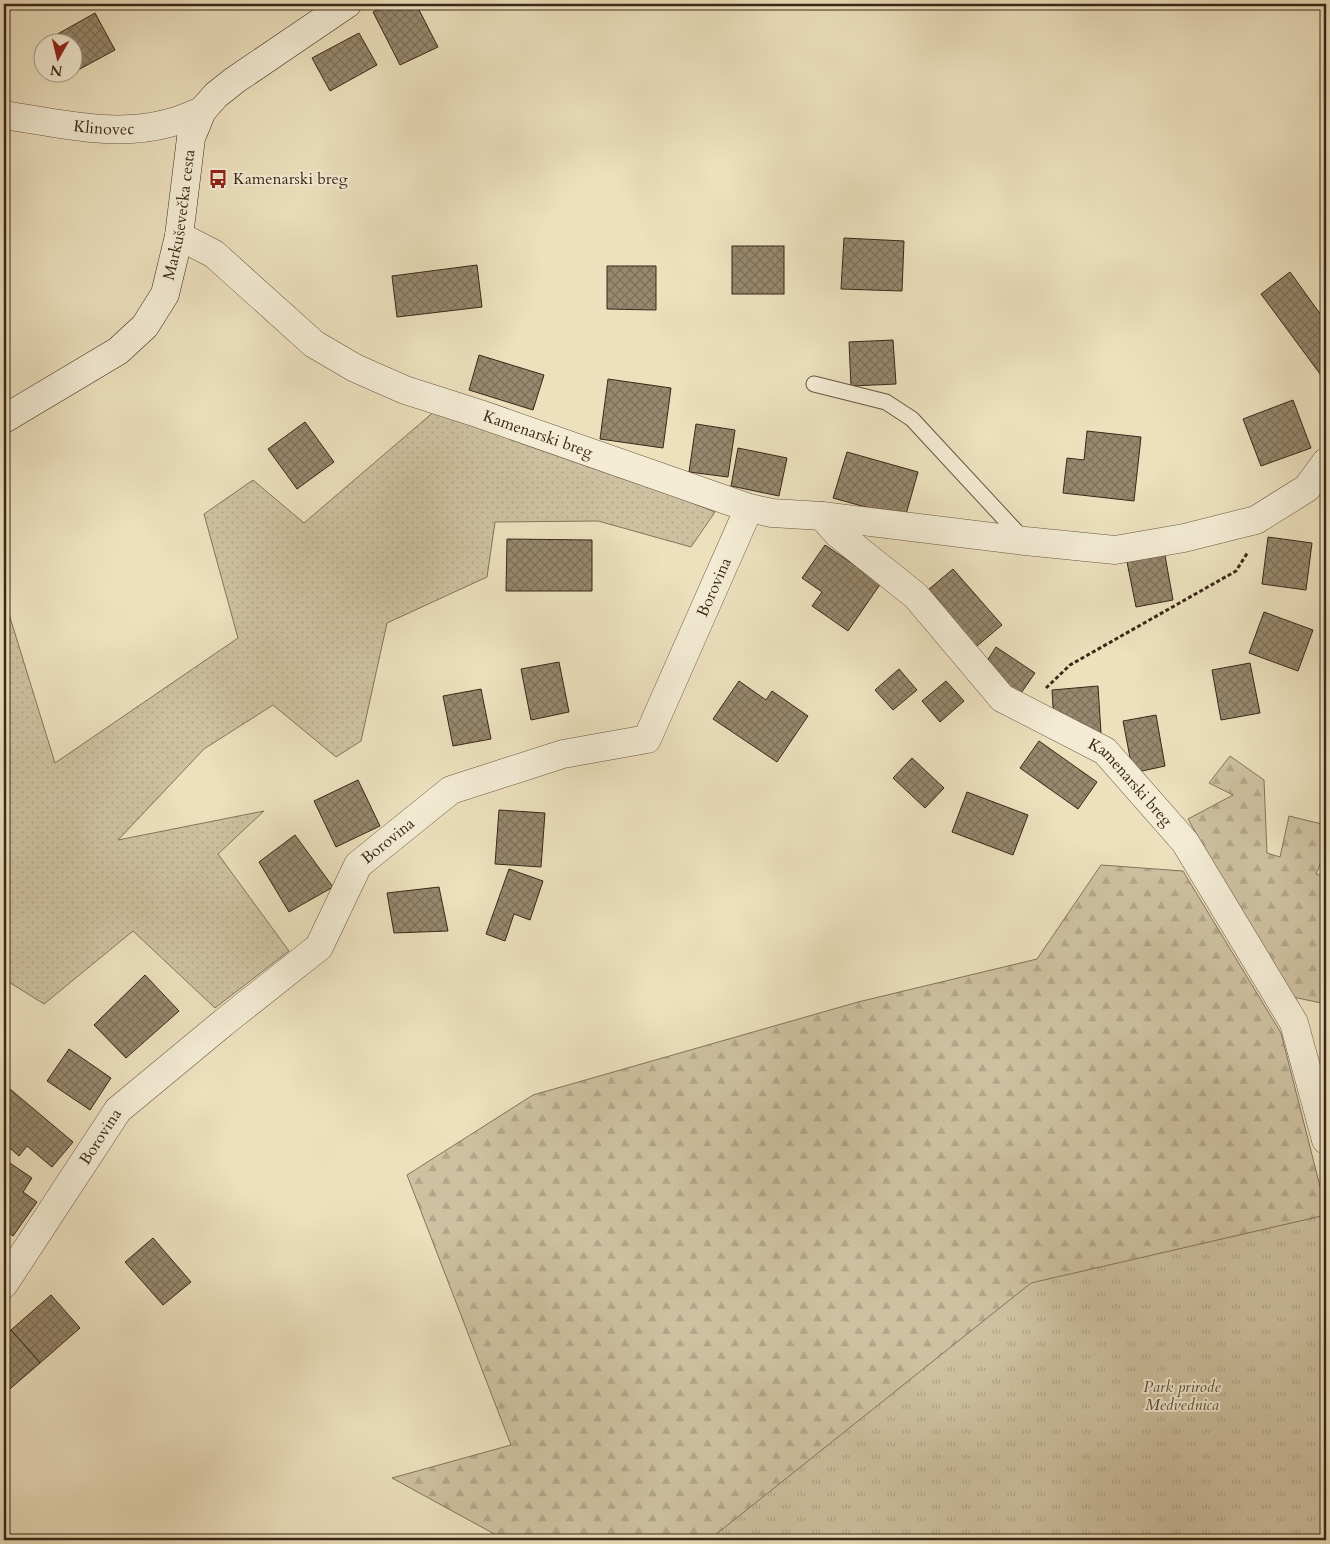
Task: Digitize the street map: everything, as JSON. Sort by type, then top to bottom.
[{"type":"street","name":"Markuševečka cesta","points":[[4,419],[118,351],[145,326],[165,294],[179,236],[191,138],[202,111],[216,95],[235,80],[347,4]]},
{"type":"street","name":"Klinovec","points":[[4,114],[102,129],[136,129],[170,123],[202,111]]},
{"type":"street","name":"Kamenarski breg","points":[[179,236],[214,254],[314,344],[355,368],[405,390],[480,414],[749,508],[772,513],[822,516],[1115,550],[1184,538],[1256,520],[1307,488],[1326,462]]},
{"type":"street","name":"Borovina","points":[[4,1284],[118,1110],[319,947],[358,866],[450,790],[563,754],[647,739],[749,508]]},
{"type":"street","name":"Kamenarski breg","points":[[822,516],[837,533],[916,596],[1002,698],[1105,752],[1185,842],[1294,1023],[1326,1140]]},
{"type":"lane","points":[[814,384],[886,402],[912,419],[1025,541]]},
{"type":"path","points":[[1024,710],[1070,665],[1236,571],[1253,546],[1256,520]]},
{"type":"green space","points":[[436,410],[630,478],[715,512],[691,547],[598,521],[495,522],[487,577],[387,623],[361,741],[336,757],[273,705],[204,749],[118,840],[264,811],[218,854],[289,951],[215,1008],[133,931],[44,1004],[4,979],[4,598],[55,763],[238,638],[204,514],[253,480],[304,523]]},
{"type":"green space","points":[[1230,756],[1264,780],[1267,853],[1280,857],[1289,816],[1326,825],[1326,851],[1316,874],[1326,877],[1326,1004],[1288,996],[1188,819],[1233,795],[1209,783]]},
{"type":"green space","points":[[1101,865],[1183,871],[1281,1033],[1326,1210],[1326,1258],[1257,1540],[499,1540],[498,1536],[392,1478],[511,1445],[407,1175],[533,1095],[858,1002],[1037,959]]},
{"type":"green space","name":"Park prirode Medvednica","points":[[1326,1215],[1326,1540],[709,1540],[1031,1283]]},
{"type":"building","points":[[389,4],[416,4],[438,47],[400,65],[373,12]]},
{"type":"building","points":[[95,13],[115,50],[82,68],[82,32],[61,32]]},
{"type":"building","points":[[359,33],[377,65],[330,91],[312,58]]},
{"type":"building","points":[[844,238],[904,241],[902,291],[841,289]]},
{"type":"building","points":[[732,246],[784,246],[784,294],[732,294]]},
{"type":"building","points":[[477,265],[482,307],[397,317],[392,276]]},
{"type":"building","points":[[607,266],[656,266],[656,310],[607,309]]},
{"type":"building","points":[[1290,272],[1326,322],[1326,382],[1261,294]]},
{"type":"building","points":[[893,340],[896,384],[851,386],[849,342]]},
{"type":"building","points":[[479,355],[544,375],[533,410],[469,390]]},
{"type":"building","points":[[608,379],[671,388],[663,448],[600,439]]},
{"type":"building","points":[[1293,400],[1311,448],[1261,466],[1243,419]]},
{"type":"building","points":[[305,422],[334,462],[297,489],[268,449]]},
{"type":"building","points":[[696,424],[735,430],[728,477],[689,472]]},
{"type":"building","points":[[1087,431],[1141,437],[1134,501],[1063,493],[1067,458],[1084,460]]},
{"type":"building","points":[[738,448],[787,458],[779,496],[731,486]]},
{"type":"building","points":[[847,452],[918,472],[905,518],[833,498]]},
{"type":"building","points":[[1268,537],[1312,543],[1306,590],[1262,584]]},
{"type":"building","points":[[507,539],[592,540],[592,591],[506,591]]},
{"type":"building","points":[[825,545],[881,583],[848,631],[812,606],[822,592],[802,578]]},
{"type":"building","points":[[1164,550],[1173,600],[1136,607],[1126,557]]},
{"type":"building","points":[[953,569],[1002,625],[971,651],[922,595]]},
{"type":"building","points":[[1264,612],[1313,630],[1298,671],[1249,653]]},
{"type":"building","points":[[996,647],[1035,673],[1019,696],[981,670]]},
{"type":"building","points":[[559,662],[569,712],[531,720],[521,669]]},
{"type":"building","points":[[1250,663],[1260,713],[1221,720],[1212,670]]},
{"type":"building","points":[[899,669],[917,690],[893,710],[875,690]]},
{"type":"building","points":[[739,681],[766,700],[772,691],[808,716],[777,762],[713,719]]},
{"type":"building","points":[[946,681],[964,701],[940,722],[922,701]]},
{"type":"building","points":[[1098,686],[1101,733],[1075,735],[1054,724],[1052,690]]},
{"type":"building","points":[[481,689],[491,739],[453,746],[443,696]]},
{"type":"building","points":[[1156,715],[1165,766],[1133,773],[1123,721]]},
{"type":"building","points":[[1039,741],[1097,782],[1078,809],[1020,768]]},
{"type":"building","points":[[912,758],[944,788],[925,808],[893,778]]},
{"type":"building","points":[[358,780],[380,826],[336,847],[314,801]]},
{"type":"building","points":[[967,792],[1028,815],[1013,855],[952,832]]},
{"type":"building","points":[[499,810],[545,813],[541,867],[495,864]]},
{"type":"building","points":[[295,835],[333,887],[289,912],[259,862]]},
{"type":"building","points":[[509,869],[543,881],[530,920],[514,914],[505,941],[486,934]]},
{"type":"building","points":[[439,887],[448,931],[394,933],[387,893]]},
{"type":"building","points":[[145,975],[179,1011],[126,1058],[94,1025]]},
{"type":"building","points":[[69,1049],[111,1078],[90,1110],[47,1081]]},
{"type":"building","points":[[4,1084],[73,1142],[52,1167],[27,1146],[19,1156],[4,1143]]},
{"type":"building","points":[[4,1159],[32,1178],[23,1192],[37,1202],[13,1236],[4,1229]]},
{"type":"building","points":[[153,1238],[191,1282],[163,1305],[125,1262]]},
{"type":"building","points":[[51,1295],[80,1328],[40,1363],[11,1330]]},
{"type":"building","points":[[11,1330],[40,1363],[4,1394],[4,1336]]},
{"type":"place","name":"Kamenarski breg","points":[[218,179]]}]
